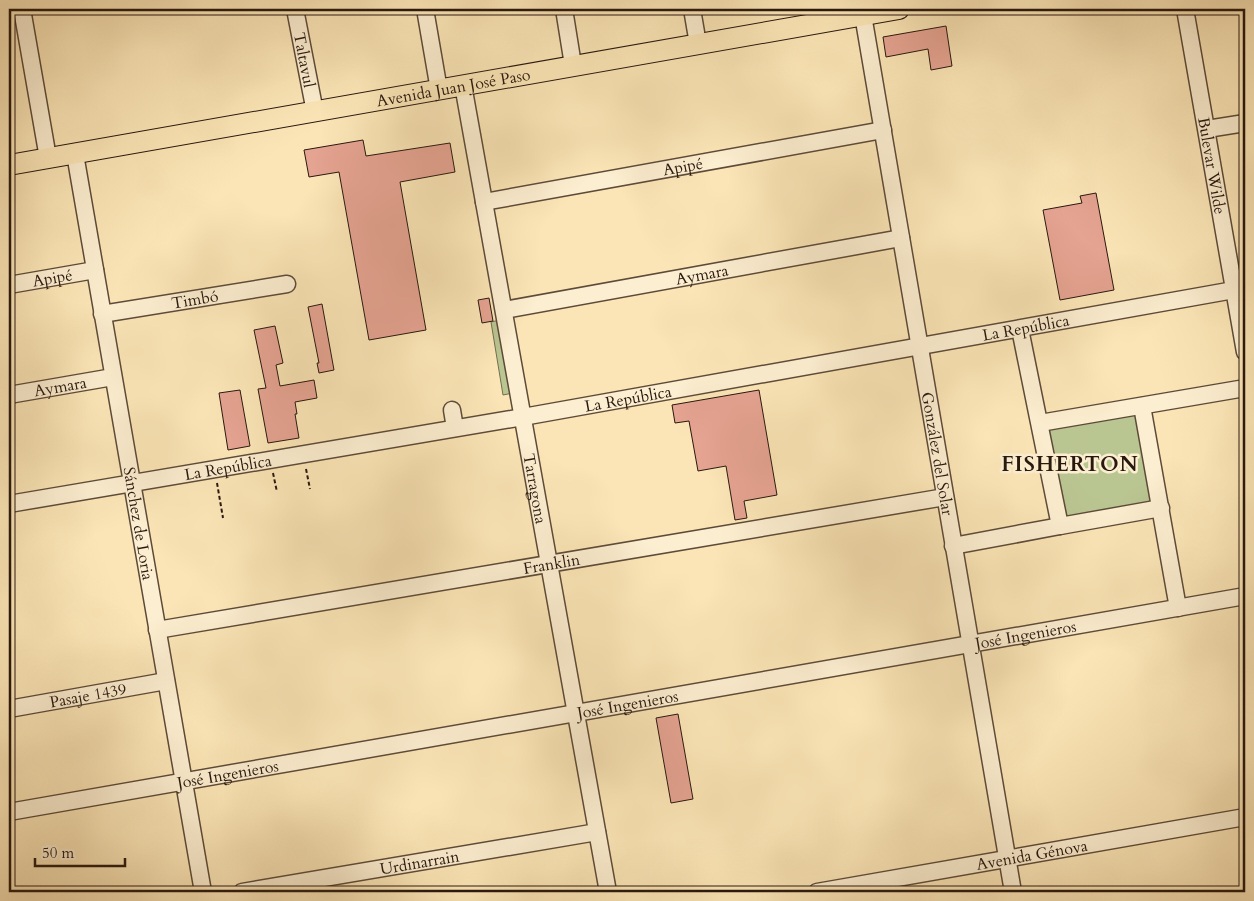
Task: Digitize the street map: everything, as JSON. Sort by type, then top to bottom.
[{"type":"main road","name":"Avenida Juan José Paso","points":[[9,165],[698,44],[836,14],[863,15],[899,9]]},
{"type":"street","points":[[22,9],[48,158]]},
{"type":"street","name":"Taltavul","points":[[295,9],[314,112]]},
{"type":"street","points":[[425,9],[439,90]]},
{"type":"street","points":[[564,9],[573,66]]},
{"type":"street","points":[[692,9],[698,44]]},
{"type":"street","name":"Bulevar Wilde","points":[[1185,9],[1207,129],[1240,289],[1245,352]]},
{"type":"street","name":"González del Solar","points":[[863,15],[1013,892]]},
{"type":"street","name":"Tarragona","points":[[463,85],[608,892]]},
{"type":"street","points":[[1207,129],[1245,123]]},
{"type":"street","name":"Apipé","points":[[484,202],[883,130]]},
{"type":"street","name":"Sánchez de Loria","points":[[74,154],[203,892]]},
{"type":"street","name":"Aymara","points":[[504,310],[901,238]]},
{"type":"street","name":"Apipé","points":[[9,285],[95,270]]},
{"type":"street","name":"Timbó","points":[[102,314],[286,284]]},
{"type":"street","name":"La República","points":[[9,504],[132,483],[216,476],[304,460],[455,428],[1240,289]]},
{"type":"street","points":[[1020,329],[1060,526]]},
{"type":"street","name":"Aymara","points":[[9,395],[113,377]]},
{"type":"street","points":[[1040,423],[1245,388]]},
{"type":"street","points":[[1142,406],[1178,608]]},
{"type":"street","points":[[452,410],[455,428]]},
{"type":"street","name":"Franklin","points":[[157,630],[945,497]]},
{"type":"street","points":[[953,546],[1161,508]]},
{"type":"street","name":"José Ingenieros","points":[[9,812],[1245,596]]},
{"type":"street","name":"Pasaje 1439","points":[[9,709],[166,681]]},
{"type":"street","name":"Avenida Génova","points":[[817,892],[1245,817]]},
{"type":"street","name":"Urdinarrain","points":[[242,892],[597,832]]},
{"type":"path","points":[[304,460],[310,489]]},
{"type":"path","points":[[272,465],[277,492]]},
{"type":"path","points":[[216,476],[223,518]]},
{"type":"green space","points":[[500,320],[513,393],[503,395],[491,322]]},
{"type":"green space","points":[[1137,411],[1154,504],[1064,518],[1048,430],[1052,425]]},
{"type":"building","points":[[946,26],[952,66],[931,70],[928,49],[886,57],[883,37]]},
{"type":"building","points":[[363,140],[366,156],[450,143],[455,172],[400,182],[426,330],[369,340],[339,172],[309,177],[304,150]]},
{"type":"building","points":[[1096,193],[1114,290],[1060,300],[1043,210],[1082,203],[1080,196]]},
{"type":"building","points":[[489,298],[493,321],[482,323],[478,300]]},
{"type":"building","points":[[322,304],[334,370],[319,373],[317,363],[319,363],[308,307]]},
{"type":"building","points":[[275,326],[283,363],[276,365],[280,386],[314,380],[317,398],[295,402],[299,438],[268,443],[258,389],[266,388],[254,330]]},
{"type":"building","points":[[240,390],[250,446],[228,450],[219,393]]},
{"type":"building","points":[[759,390],[777,495],[744,501],[747,518],[735,520],[726,466],[698,471],[689,421],[675,423],[672,405]]},
{"type":"building","points":[[678,714],[693,799],[671,803],[656,718]]},
{"type":"district","name":"FISHERTON","points":[[1070,464]]}]
